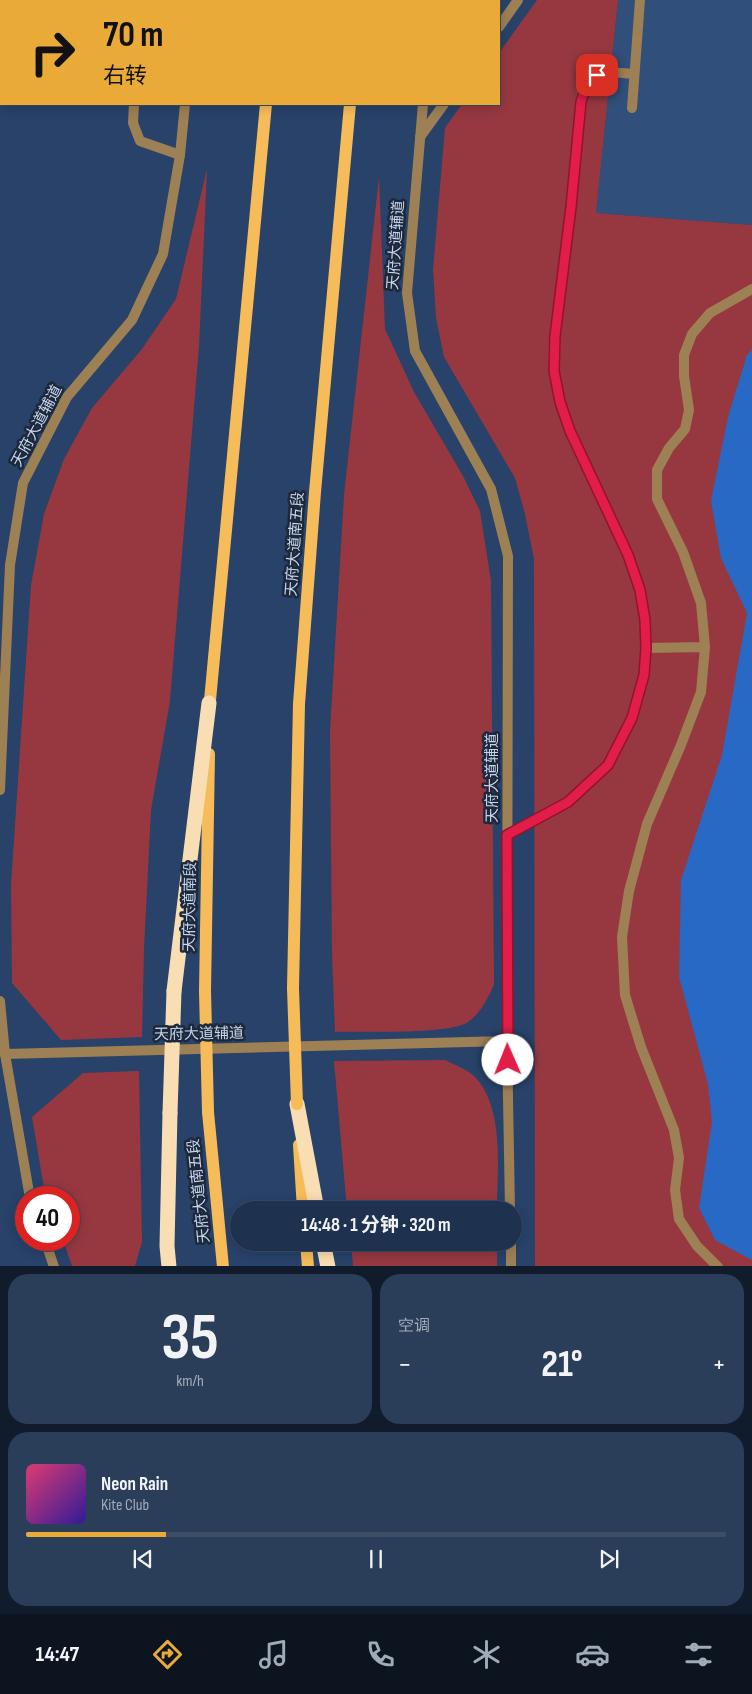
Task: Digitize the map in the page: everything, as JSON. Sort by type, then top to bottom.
[{"type":"highway","points":[[169,1266],[170,1113],[174,991],[209,703]]},
{"type":"highway","points":[[297,1104],[315,1201]]},
{"type":"highway","points":[[325,1251],[328,1266]]},
{"type":"main road","points":[[209,703],[266,105]]},
{"type":"main road","name":"天府大道南五段","points":[[297,1104],[293,988],[299,704],[315,492],[350,105]]},
{"type":"main road","name":"天府大道南段","points":[[208,1112],[205,992],[209,703]]},
{"type":"main road","points":[[297,1104],[302,1201]]},
{"type":"main road","name":"天府大道南五段","points":[[208,1112],[223,1266]]},
{"type":"main road","points":[[307,1251],[308,1266]]},
{"type":"street","points":[[500,26],[518,0]]},
{"type":"street","points":[[632,108],[640,0]]},
{"type":"street","points":[[507,835],[568,802],[608,765],[632,718],[644,675],[646,648],[645,620],[640,590],[628,555],[570,431],[560,402],[554,371],[555,336],[571,207],[582,92],[586,85],[597,75],[606,72],[634,74]]},
{"type":"street","points":[[134,105],[133,123],[140,141],[180,155]]},
{"type":"street","name":"天府大道辅道","points":[[0,790],[10,565],[24,483],[67,397],[132,320],[163,254],[180,155],[185,105]]},
{"type":"street","name":"天府大道辅道","points":[[5,1054],[507,1041],[508,556],[491,489],[415,351],[407,293],[423,105]]},
{"type":"street","points":[[420,137],[443,105]]},
{"type":"street","points":[[718,1266],[697,1246],[679,1219],[675,1190],[678,1158],[674,1130],[641,1047],[625,995],[622,937],[629,891],[647,824],[681,745],[701,692],[705,647],[701,603],[683,552],[657,499],[657,470],[669,448],[685,429],[689,410],[684,376],[684,355],[692,334],[710,313],[752,289]]},
{"type":"street","points":[[646,648],[705,647]]},
{"type":"street","points":[[0,1001],[5,1054],[28,1186]]},
{"type":"street","points":[[507,1041],[510,1201]]},
{"type":"street","points":[[48,1251],[54,1266]]},
{"type":"street","points":[[510,1251],[511,1266]]},
{"type":"shaded area","points":[[537,0],[618,0],[596,213],[752,225],[752,1266],[535,1266],[534,559],[525,514],[515,478],[444,357],[436,318],[433,270],[445,128],[461,105],[500,105],[500,52]]},
{"type":"shaded area","points":[[618,0],[752,0],[752,225],[596,213]]},
{"type":"shaded area","points":[[207,169],[199,346],[170,701],[151,810],[142,1037],[61,1040],[12,983],[11,885],[31,585],[44,514],[64,459],[92,408],[142,349],[176,299]]},
{"type":"shaded area","points":[[379,177],[385,329],[414,392],[463,476],[480,511],[491,581],[494,985],[477,1014],[468,1022],[458,1026],[425,1031],[335,1032],[332,954],[330,731],[344,495]]},
{"type":"shaded area","points":[[445,1060],[475,1077],[485,1090],[495,1122],[498,1158],[497,1201],[346,1201],[334,1061]]},
{"type":"shaded area","points":[[139,1071],[142,1242],[135,1266],[72,1266],[67,1251],[80,1251],[80,1186],[44,1186],[32,1117],[83,1073]]},
{"type":"shaded area","points":[[352,1251],[497,1251],[497,1266],[353,1266]]},
{"type":"water","points":[[752,350],[752,1260],[715,1240],[699,1208],[712,1122],[708,1084],[679,977],[681,880],[722,755],[747,613],[721,558],[711,501],[728,417],[747,355]]},
{"type":"route","points":[[508,1060],[507,835],[568,802],[608,765],[632,718],[644,675],[646,648],[645,620],[640,590],[628,555],[570,431],[560,402],[554,371],[555,336],[571,207],[582,92],[591,79],[597,75]]}]
